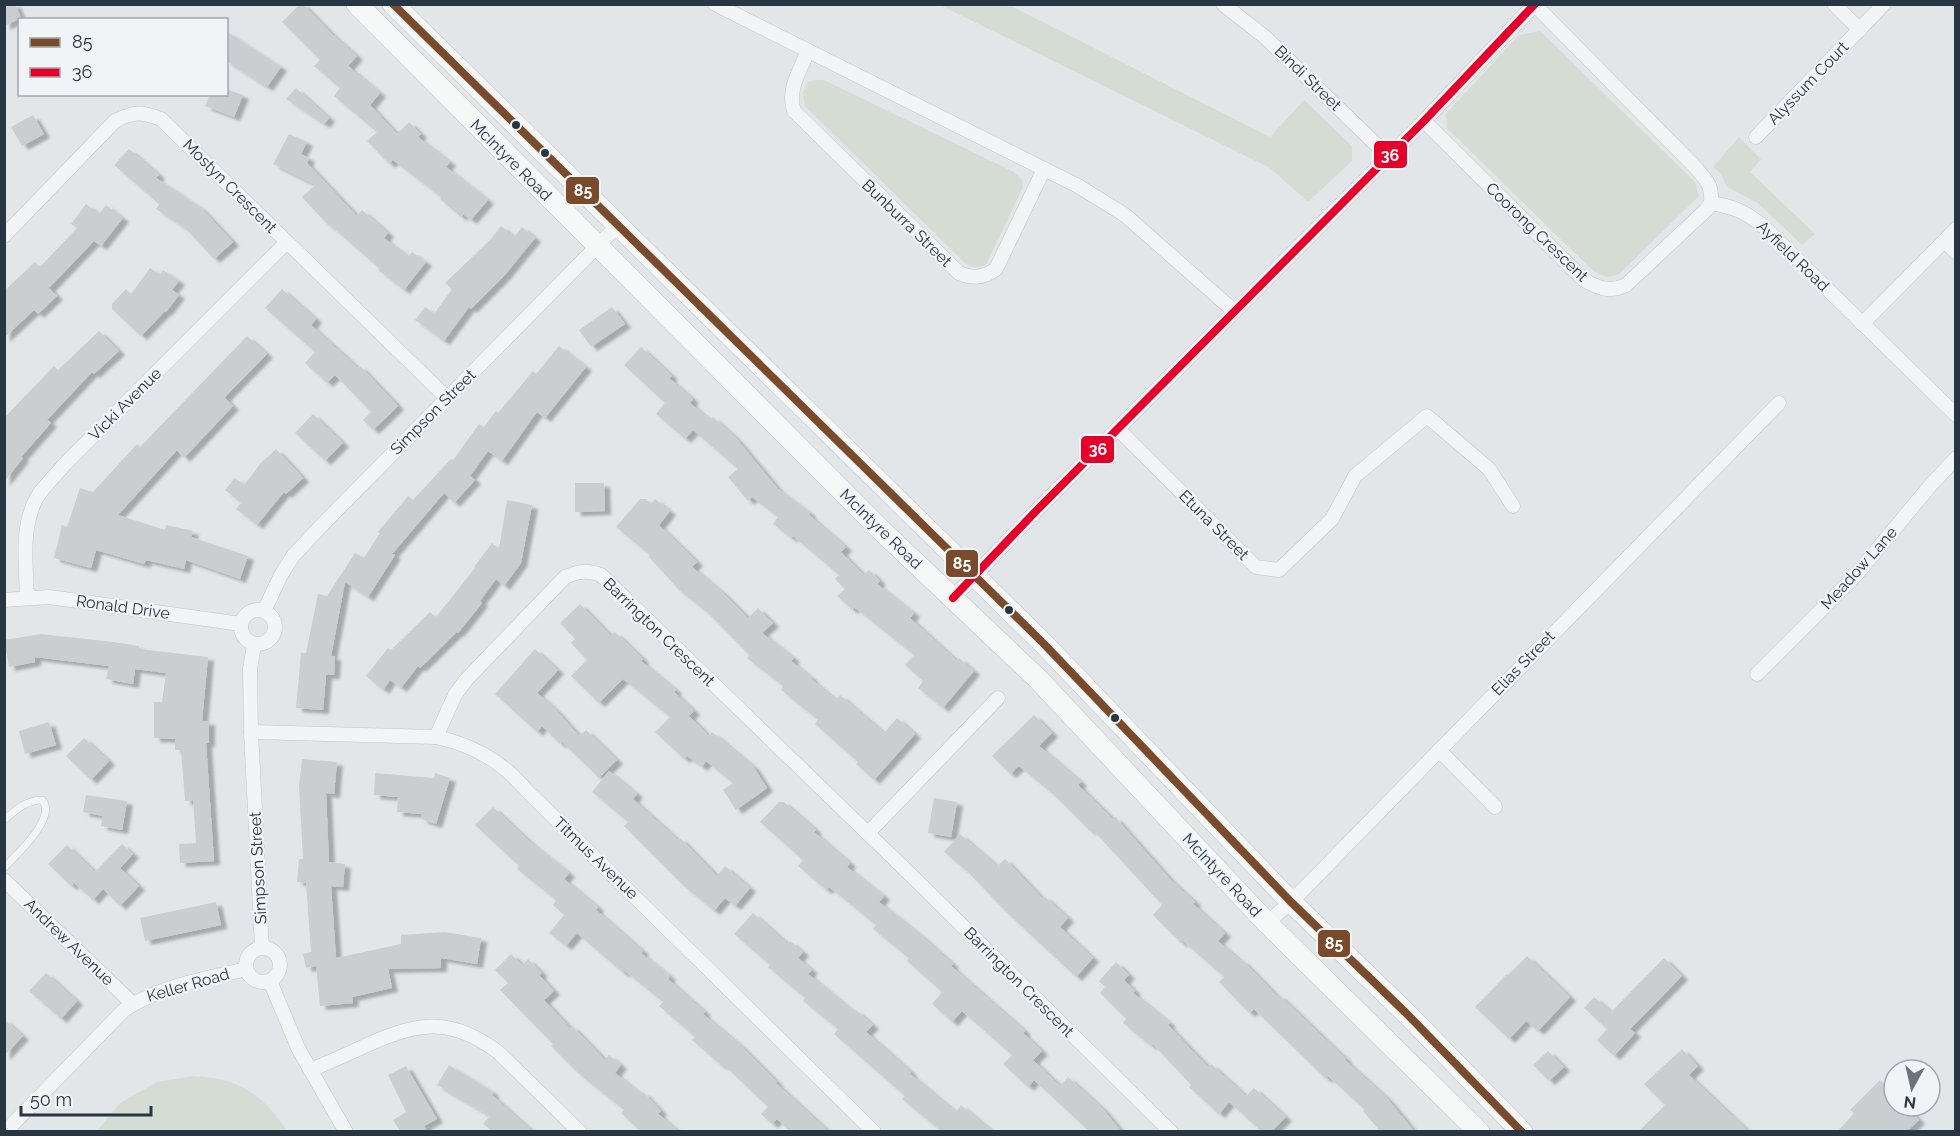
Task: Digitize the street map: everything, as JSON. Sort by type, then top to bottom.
[{"type":"main road","name":"McIntyre Road","points":[[357,4],[874,523],[1038,679],[1267,923],[1479,1131]]},
{"type":"main road","name":"McIntyre Road","points":[[393,4],[1044,644],[1291,902],[1522,1131]]},
{"type":"street","points":[[715,4],[1078,186],[1125,215],[1234,311]]},
{"type":"street","name":"Bindi Street","points":[[1223,4],[1266,38],[1388,156]]},
{"type":"street","points":[[1834,4],[1860,30]]},
{"type":"street","name":"Alyssum Court","points":[[1756,137],[1884,4]]},
{"type":"street","points":[[953,598],[1037,510],[1424,121],[1534,5],[1697,169],[1712,191],[1711,203]]},
{"type":"street","name":"Bunburra Street","points":[[808,51],[790,100],[794,111],[959,273],[978,278],[996,269],[1044,169]]},
{"type":"street","name":"Mostyn Crescent","points":[[5,235],[115,121],[126,115],[139,113],[161,119],[447,398]]},
{"type":"street","name":"Coorong Crescent","points":[[1424,121],[1584,280],[1599,288],[1619,288],[1626,285],[1711,203]]},
{"type":"street","name":"Ayfield Road","points":[[1711,203],[1735,207],[1750,215],[1763,226],[1956,415]]},
{"type":"street","name":"Simpson Street","points":[[264,611],[293,556],[617,226]]},
{"type":"street","points":[[1862,324],[1956,229]]},
{"type":"street","points":[[1944,241],[1956,252]]},
{"type":"street","name":"Vicki Avenue","points":[[27,597],[27,528],[33,504],[39,494],[64,465],[287,242]]},
{"type":"street","name":"Elias Street","points":[[1267,923],[1291,902],[1779,403]]},
{"type":"street","name":"Etuna Street","points":[[1118,429],[1256,567],[1279,570],[1332,519],[1355,476],[1427,416],[1489,469],[1513,506]]},
{"type":"street","name":"Meadow Lane","points":[[1757,674],[1856,575],[1956,458]]},
{"type":"street","name":"Barrington Crescent","points":[[436,737],[455,695],[466,680],[566,577],[576,572],[590,571],[601,575],[868,833],[1170,1131]]},
{"type":"street","name":"Ronald Drive","points":[[4,600],[49,597],[240,624]]},
{"type":"street","points":[[260,610],[272,617],[275,630],[268,641],[254,645],[244,638],[240,624],[247,614],[260,610]]},
{"type":"street","name":"Simpson Street","points":[[254,645],[250,669],[251,732],[262,947]]},
{"type":"street","points":[[868,833],[998,698]]},
{"type":"street","name":"Titmus Avenue","points":[[251,732],[436,737],[473,747],[488,755],[509,771],[874,1131]]},
{"type":"street","points":[[1438,750],[1496,807]]},
{"type":"street","name":"Andrew Avenue","points":[[4,880],[132,1004]]},
{"type":"street","points":[[262,947],[271,949],[280,961],[278,973],[270,981],[255,981],[246,969],[245,962],[248,956],[252,951],[262,947]]},
{"type":"street","name":"Keller Road","points":[[5,1131],[132,1004],[153,994],[246,969]]},
{"type":"street","points":[[270,981],[298,1048],[346,1131]]},
{"type":"street","points":[[310,1070],[403,1030],[432,1026],[455,1029],[483,1041],[498,1052],[580,1131]]},
{"type":"lane","points":[[4,820],[33,800],[42,800],[46,804],[47,811],[40,827],[4,868]]},
{"type":"shaded area","points":[[940,5],[1009,5],[1270,137],[1304,100],[1352,146],[1352,161],[1308,202],[1270,168]]},
{"type":"shaded area","points":[[1540,31],[1695,182],[1699,196],[1618,275],[1607,277],[1594,272],[1447,128],[1446,114],[1519,35]]},
{"type":"shaded area","points":[[824,80],[1014,172],[1022,180],[1023,187],[986,265],[976,267],[966,264],[805,106],[803,93],[808,82]]},
{"type":"shaded area","points":[[1739,137],[1761,159],[1750,172],[1815,234],[1802,245],[1758,203],[1727,187],[1721,174],[1713,167]]},
{"type":"shaded area","points":[[194,1076],[223,1080],[246,1089],[269,1107],[287,1131],[97,1131],[120,1103],[157,1082]]},
{"type":"building","points":[[4,4],[15,4],[21,18],[4,26]]},
{"type":"building","points":[[300,4],[303,4],[357,56],[348,66],[380,93],[370,105],[397,134],[409,122],[421,134],[418,137],[450,162],[446,167],[488,200],[471,220],[463,214],[461,217],[440,199],[441,197],[393,160],[389,164],[367,141],[377,132],[334,96],[340,88],[314,66],[320,60],[282,22]]},
{"type":"building","points":[[228,32],[281,67],[267,87],[228,62]]},
{"type":"building","points":[[296,88],[329,118],[324,124],[286,99]]},
{"type":"building","points":[[228,90],[243,95],[234,117],[205,106],[209,96],[228,96]]},
{"type":"building","points":[[33,115],[44,134],[22,146],[11,127]]},
{"type":"building","points":[[289,134],[307,142],[301,154],[309,158],[307,163],[357,216],[362,210],[388,233],[384,238],[408,257],[412,252],[426,262],[404,290],[330,227],[302,197],[315,185],[273,164]]},
{"type":"building","points":[[129,149],[159,175],[156,178],[201,208],[233,242],[214,259],[185,228],[156,209],[159,204],[114,165]]},
{"type":"building","points":[[86,204],[99,214],[106,205],[123,218],[101,246],[94,241],[49,288],[57,296],[38,314],[34,310],[4,338],[4,291],[35,262],[40,267],[77,228],[71,224]]},
{"type":"building","points":[[501,226],[514,237],[522,227],[535,238],[504,276],[471,309],[469,307],[444,341],[415,320],[425,307],[434,314],[452,289],[445,283],[491,239]]},
{"type":"building","points":[[150,268],[160,275],[163,270],[179,281],[172,290],[179,295],[166,312],[141,336],[112,309],[112,304],[126,289],[131,294]]},
{"type":"building","points":[[282,289],[316,319],[311,325],[358,368],[360,366],[398,406],[373,430],[363,420],[371,412],[335,375],[327,383],[305,363],[315,352],[265,308]]},
{"type":"building","points":[[612,307],[625,324],[591,347],[579,330]]},
{"type":"building","points":[[99,331],[119,351],[94,374],[92,372],[47,420],[51,423],[21,457],[23,458],[4,482],[4,418],[54,366],[58,370]]},
{"type":"building","points":[[247,336],[267,354],[226,396],[225,398],[233,406],[184,458],[177,450],[118,515],[165,530],[166,525],[193,531],[191,537],[248,556],[240,579],[186,560],[184,569],[146,560],[144,564],[96,550],[91,568],[54,558],[62,525],[67,527],[80,488],[93,492],[137,444],[140,447]]},
{"type":"building","points":[[559,346],[586,367],[545,418],[537,412],[502,461],[488,451],[470,476],[475,480],[454,503],[444,493],[392,554],[395,555],[368,597],[345,582],[331,656],[335,656],[334,675],[326,675],[323,710],[296,708],[301,653],[306,653],[318,594],[327,596],[355,553],[364,558],[380,533],[378,532],[408,496],[413,500],[451,459],[453,460],[479,424],[484,427],[533,371],[536,374]]},
{"type":"building","points":[[641,347],[672,376],[669,378],[693,399],[690,403],[710,420],[713,417],[736,438],[778,489],[810,513],[809,515],[846,547],[841,552],[864,575],[869,570],[880,581],[877,584],[914,613],[910,618],[957,661],[959,658],[974,671],[943,708],[918,688],[923,681],[905,665],[914,655],[854,607],[852,610],[837,596],[845,589],[835,579],[839,575],[793,536],[791,538],[773,524],[778,517],[752,497],[748,501],[728,477],[738,469],[693,430],[685,439],[656,414],[665,403],[624,365]]},
{"type":"building","points":[[313,414],[343,443],[325,461],[295,433]]},
{"type":"building","points":[[276,449],[303,478],[286,494],[284,492],[257,525],[236,509],[241,503],[225,490],[235,478],[244,485],[261,463]]},
{"type":"building","points":[[575,483],[604,483],[605,511],[575,512]]},
{"type":"building","points":[[640,499],[646,499],[651,504],[655,499],[670,511],[659,525],[697,562],[692,567],[748,618],[758,608],[773,623],[762,633],[794,658],[791,661],[811,679],[836,700],[840,695],[884,733],[897,718],[915,734],[874,780],[856,764],[858,762],[815,724],[818,720],[781,690],[783,686],[747,658],[749,655],[708,613],[679,590],[649,557],[650,555],[616,527]]},
{"type":"building","points":[[507,500],[532,505],[521,563],[504,586],[496,579],[480,601],[482,603],[458,633],[420,668],[418,666],[401,688],[390,680],[383,690],[366,676],[388,648],[391,650],[430,612],[436,617],[492,543],[499,549]]},
{"type":"building","points":[[580,604],[611,636],[615,632],[643,659],[641,661],[676,690],[674,692],[694,711],[689,716],[709,736],[712,732],[753,766],[767,788],[736,810],[723,790],[733,783],[706,761],[702,767],[687,756],[684,759],[655,732],[670,717],[623,679],[599,703],[571,676],[587,660],[571,643],[575,639],[560,623]]},
{"type":"building","points":[[41,634],[113,642],[139,646],[139,649],[208,657],[202,721],[209,721],[209,743],[206,743],[214,861],[180,863],[179,844],[196,843],[193,800],[185,801],[181,750],[175,750],[175,739],[154,738],[154,702],[162,702],[166,673],[135,669],[133,684],[106,679],[109,666],[35,657],[35,662],[9,667],[4,640]]},
{"type":"building","points":[[535,649],[558,670],[537,693],[579,736],[586,730],[617,760],[599,778],[562,742],[560,744],[542,726],[537,732],[495,694]]},
{"type":"building","points":[[1034,715],[1052,733],[1039,746],[1081,782],[1078,785],[1113,819],[1115,817],[1170,879],[1195,902],[1193,904],[1225,933],[1218,941],[1242,960],[1277,996],[1279,995],[1387,1098],[1414,1131],[1380,1131],[1363,1111],[1365,1110],[1328,1076],[1326,1079],[1254,1009],[1249,1013],[1219,982],[1224,977],[1183,941],[1181,943],[1153,915],[1162,905],[1092,829],[1090,831],[1054,795],[1019,766],[1010,774],[992,756]]},
{"type":"building","points":[[49,722],[56,745],[25,754],[19,731]]},
{"type":"building","points":[[84,738],[109,761],[91,780],[66,756]]},
{"type":"building","points":[[302,759],[337,762],[334,794],[326,793],[329,862],[345,864],[343,887],[331,886],[336,958],[401,944],[401,935],[445,932],[481,938],[477,964],[441,958],[441,968],[388,969],[392,988],[352,997],[353,1003],[320,1006],[316,966],[306,968],[303,954],[311,952],[306,883],[297,882],[299,859],[303,859],[299,786]]},
{"type":"building","points":[[609,771],[637,794],[633,799],[678,840],[680,838],[717,876],[725,866],[750,888],[735,906],[725,898],[714,911],[684,886],[624,826],[628,822],[592,792]]},
{"type":"building","points":[[375,773],[434,778],[435,773],[450,778],[436,824],[421,819],[422,814],[397,812],[398,797],[374,795]]},
{"type":"building","points":[[86,795],[127,801],[122,830],[101,826],[103,816],[83,812]]},
{"type":"building","points":[[934,798],[957,802],[951,837],[928,833]]},
{"type":"building","points":[[779,802],[784,802],[816,830],[814,832],[850,863],[847,867],[884,896],[879,902],[953,964],[951,966],[1025,1031],[1023,1033],[1042,1051],[1033,1060],[1060,1086],[1068,1077],[1103,1109],[1121,1131],[1089,1131],[1034,1080],[1028,1087],[1003,1064],[1012,1055],[962,1011],[952,1022],[932,1004],[942,992],[907,961],[909,958],[873,929],[876,925],[829,887],[826,890],[798,866],[803,860],[760,822]]},
{"type":"building","points":[[493,807],[529,841],[569,873],[564,879],[598,907],[596,910],[643,951],[641,953],[670,976],[668,979],[705,1012],[703,1014],[740,1045],[776,1083],[828,1131],[790,1131],[777,1119],[772,1124],[761,1114],[768,1107],[723,1064],[722,1066],[692,1040],[695,1037],[659,1006],[663,1002],[625,971],[623,973],[577,933],[566,946],[549,933],[564,915],[553,905],[556,900],[517,869],[519,866],[475,825]]},
{"type":"building","points":[[960,834],[997,866],[1005,859],[1042,898],[1044,896],[1068,918],[1060,927],[1093,958],[1076,977],[1005,911],[969,873],[944,852]]},
{"type":"building","points":[[122,844],[133,854],[120,868],[139,886],[120,906],[103,889],[93,900],[74,883],[71,886],[48,864],[67,845],[95,872]]},
{"type":"building","points":[[216,902],[221,925],[145,941],[140,918]]},
{"type":"building","points":[[753,913],[788,944],[790,941],[803,952],[798,958],[812,970],[808,974],[873,1025],[866,1032],[911,1072],[910,1074],[956,1112],[961,1105],[992,1131],[941,1131],[902,1099],[905,1096],[834,1034],[838,1029],[803,1001],[805,998],[734,934]]},
{"type":"building","points":[[511,954],[522,965],[528,959],[542,973],[539,975],[554,991],[544,1000],[605,1060],[609,1055],[621,1065],[615,1073],[641,1094],[643,1092],[661,1111],[658,1114],[678,1131],[640,1131],[621,1113],[624,1110],[578,1073],[551,1046],[553,1044],[500,990],[508,983],[495,970]]},
{"type":"building","points":[[1527,956],[1570,997],[1538,1031],[1526,1021],[1509,1039],[1475,1007]]},
{"type":"building","points":[[1664,958],[1682,976],[1630,1029],[1635,1033],[1614,1056],[1597,1040],[1607,1029],[1584,1008],[1594,997],[1611,1012]]},
{"type":"building","points":[[1116,962],[1129,975],[1124,980],[1135,991],[1133,993],[1170,1023],[1168,1025],[1208,1067],[1211,1064],[1246,1096],[1254,1088],[1286,1117],[1272,1131],[1261,1131],[1229,1102],[1219,1114],[1189,1087],[1191,1085],[1153,1044],[1151,1046],[1123,1023],[1126,1019],[1100,993],[1105,987],[1099,981]]},
{"type":"building","points":[[46,973],[77,1001],[61,1019],[29,991]]},
{"type":"building","points":[[4,1019],[23,1036],[4,1056]]},
{"type":"building","points":[[1682,1049],[1698,1066],[1689,1075],[1748,1131],[1639,1131],[1665,1105],[1644,1084]]},
{"type":"building","points":[[1548,1051],[1564,1067],[1549,1081],[1533,1065]]},
{"type":"building","points":[[449,1065],[493,1092],[492,1095],[532,1131],[492,1131],[483,1124],[490,1116],[437,1085]]},
{"type":"building","points":[[406,1066],[437,1119],[424,1126],[427,1131],[400,1131],[393,1120],[406,1112],[388,1075]]},
{"type":"building","points":[[1880,1080],[1882,1082],[1882,1118],[1917,1118],[1919,1120],[1907,1131],[1838,1131],[1854,1113],[1850,1110]]},
{"type":"transit line","name":"85","points":[[393,4],[1044,644],[1291,902],[1406,1013],[1522,1132]]},
{"type":"transit line","name":"36","points":[[953,598],[1037,510],[1424,121],[1534,5]]}]
